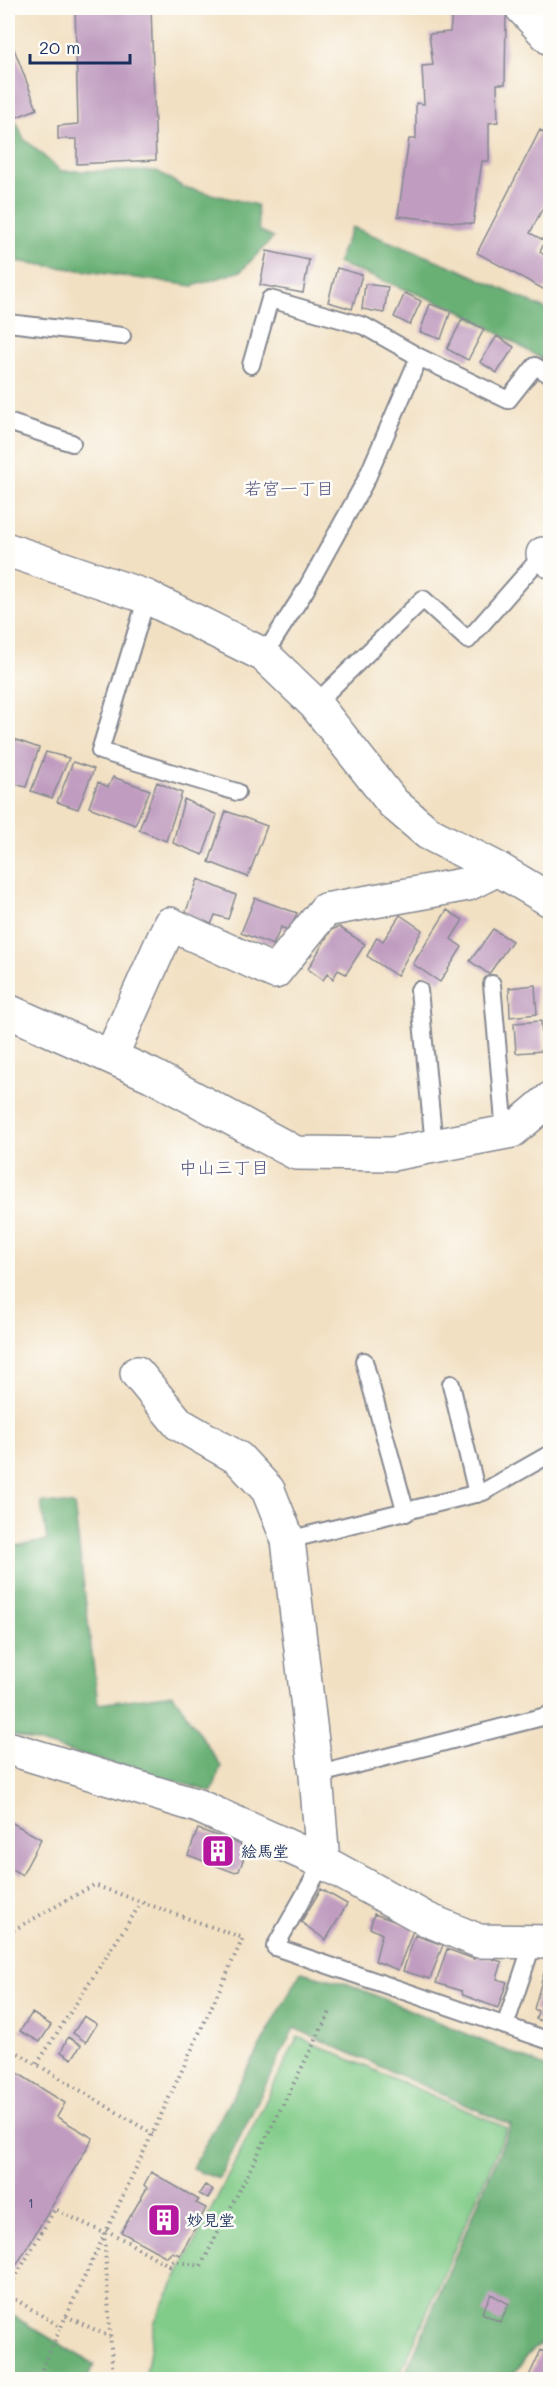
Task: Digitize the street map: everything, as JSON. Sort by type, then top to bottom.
[{"type":"street","points":[[522,8],[550,38]]},
{"type":"street","points":[[8,550],[147,597],[264,655],[315,704],[393,803],[428,832],[550,900]]},
{"type":"street","points":[[111,1056],[170,924],[275,972],[325,910],[468,884],[498,869]]},
{"type":"street","points":[[8,1011],[151,1075],[296,1152],[392,1154],[505,1133],[512,1131],[550,1098]]},
{"type":"street","points":[[137,1373],[179,1424],[238,1458],[268,1490],[288,1540],[316,1775],[323,1862]]},
{"type":"street","points":[[8,1748],[198,1806],[323,1862],[426,1919],[479,1941],[542,1942]]},
{"type":"lane","points":[[251,365],[270,299],[364,326],[419,357],[508,400],[535,366],[550,375]]},
{"type":"lane","points":[[8,323],[122,336]]},
{"type":"lane","points":[[264,655],[305,591],[366,480],[419,357]]},
{"type":"lane","points":[[8,422],[72,443]]},
{"type":"lane","points":[[315,704],[423,599],[468,640],[548,553]]},
{"type":"lane","points":[[147,597],[100,751],[237,792]]},
{"type":"lane","points":[[492,984],[505,1133]]},
{"type":"lane","points":[[419,990],[434,1146]]},
{"type":"lane","points":[[364,1361],[406,1513]]},
{"type":"lane","points":[[451,1383],[477,1494]]},
{"type":"lane","points":[[288,1540],[477,1494],[550,1454]]},
{"type":"lane","points":[[316,1775],[550,1715]]},
{"type":"lane","points":[[323,1862],[274,1947],[550,2041]]},
{"type":"lane","points":[[505,2026],[542,1942]]},
{"type":"path","points":[[8,1933],[94,1885],[243,1938],[37,2379]]},
{"type":"path","points":[[37,2064],[141,1903]]},
{"type":"path","points":[[8,2289],[56,2209],[105,2231],[170,2266],[173,2261],[201,2266],[330,2012]]},
{"type":"path","points":[[8,2046],[153,2134]]},
{"type":"path","points":[[105,2231],[112,2379]]},
{"type":"path","points":[[8,2295],[61,2326]]},
{"type":"path","points":[[66,2316],[110,2337]]},
{"type":"green space","points":[[8,103],[24,139],[61,171],[157,171],[183,187],[257,205],[259,230],[273,238],[241,271],[193,286],[8,260]]},
{"type":"green space","points":[[352,227],[456,268],[550,311],[550,364],[459,310],[337,263]]},
{"type":"green space","points":[[41,1502],[74,1505],[98,1704],[173,1694],[221,1766],[212,1792],[8,1734],[8,1547],[47,1541]]},
{"type":"green space","points":[[301,1972],[348,1984],[550,2069],[550,2337],[530,2353],[509,2379],[403,2379],[511,2125],[294,2028],[219,2179],[192,2169]]},
{"type":"green space","points":[[298,2037],[507,2128],[398,2379],[145,2379],[155,2321]]},
{"type":"green space","points":[[8,2313],[95,2365],[86,2379],[8,2379]]},
{"type":"building","points":[[75,8],[151,8],[156,160],[77,164],[77,139],[58,139],[58,126],[78,124]]},
{"type":"building","points":[[452,14],[506,14],[505,84],[497,84],[498,122],[489,123],[489,161],[482,161],[473,224],[398,216],[409,139],[416,139],[416,103],[424,104],[422,66],[433,65],[429,34],[450,32]]},
{"type":"building","points":[[8,33],[37,109],[17,117],[8,92]]},
{"type":"building","points":[[540,130],[550,136],[550,194],[530,233],[545,241],[540,252],[550,259],[550,281],[545,290],[477,253]]},
{"type":"building","points":[[267,251],[309,260],[303,293],[260,285]]},
{"type":"building","points":[[337,268],[362,275],[352,309],[328,302]]},
{"type":"building","points":[[365,284],[388,287],[384,313],[362,309]]},
{"type":"building","points":[[405,293],[421,301],[410,325],[394,317]]},
{"type":"building","points":[[430,304],[451,311],[441,339],[420,332]]},
{"type":"building","points":[[463,318],[484,329],[468,360],[447,349]]},
{"type":"building","points":[[497,336],[514,347],[497,373],[480,362]]},
{"type":"building","points":[[8,737],[39,748],[26,787],[8,782]]},
{"type":"building","points":[[46,752],[69,758],[52,798],[31,791]]},
{"type":"building","points":[[73,762],[94,769],[78,809],[57,802]]},
{"type":"building","points":[[113,777],[150,790],[135,825],[89,807],[98,782],[108,787]]},
{"type":"building","points":[[157,782],[182,793],[166,841],[139,830]]},
{"type":"building","points":[[184,799],[217,815],[203,855],[173,843]]},
{"type":"building","points":[[226,811],[267,826],[248,877],[209,862]]},
{"type":"building","points":[[198,879],[236,895],[228,919],[215,915],[211,925],[185,914]]},
{"type":"building","points":[[255,898],[297,913],[290,931],[281,927],[273,945],[241,933]]},
{"type":"building","points":[[447,910],[463,920],[451,939],[462,947],[440,982],[413,964]]},
{"type":"building","points":[[400,915],[422,930],[397,976],[367,956],[377,937],[383,941]]},
{"type":"building","points":[[339,927],[365,944],[346,974],[338,970],[333,979],[328,973],[323,980],[308,969],[331,930]]},
{"type":"building","points":[[493,929],[512,941],[489,974],[470,961]]},
{"type":"building","points":[[535,985],[537,1014],[510,1017],[509,988]]},
{"type":"building","points":[[541,1021],[543,1051],[516,1053],[514,1023]]},
{"type":"building","points":[[9,1821],[41,1839],[22,1875],[8,1867]]},
{"type":"building","name":"絵馬堂","points":[[198,1829],[248,1847],[239,1871],[233,1872],[188,1855]]},
{"type":"building","points":[[321,1889],[347,1904],[326,1940],[301,1922]]},
{"type":"building","points":[[374,1914],[414,1928],[398,1970],[375,1961],[382,1934],[370,1928]]},
{"type":"building","points":[[415,1935],[443,1945],[430,1979],[403,1971]]},
{"type":"building","points":[[447,1949],[474,1959],[478,1954],[502,1962],[497,1979],[507,1982],[498,2008],[463,1995],[462,1991],[436,1983]]},
{"type":"building","points":[[550,1961],[550,2024],[536,2019],[538,2011],[534,2009],[547,1962]]},
{"type":"building","points":[[32,2013],[51,2025],[40,2042],[20,2031]]},
{"type":"building","points":[[84,2016],[97,2024],[86,2042],[73,2033]]},
{"type":"building","points":[[68,2037],[81,2045],[72,2059],[61,2052]]},
{"type":"building","points":[[8,2067],[65,2103],[57,2117],[93,2138],[13,2271],[8,2267]]},
{"type":"building","name":"妙見堂","points":[[151,2172],[199,2200],[196,2203],[206,2208],[180,2255],[172,2252],[167,2257],[121,2232],[147,2188],[144,2185]]},
{"type":"building","points":[[205,2185],[213,2190],[208,2198],[199,2194]]},
{"type":"building","points":[[491,2294],[509,2304],[500,2322],[482,2313]]},
{"type":"building","points":[[541,2350],[550,2355],[550,2380],[536,2380],[529,2376]]},
{"type":"place","name":"絵馬堂","points":[[218,1851]]},
{"type":"place","name":"妙見堂","points":[[164,2220]]},
{"type":"district","name":"若宮一丁目","points":[[289,489]]},
{"type":"district","name":"中山三丁目","points":[[224,1168]]}]
